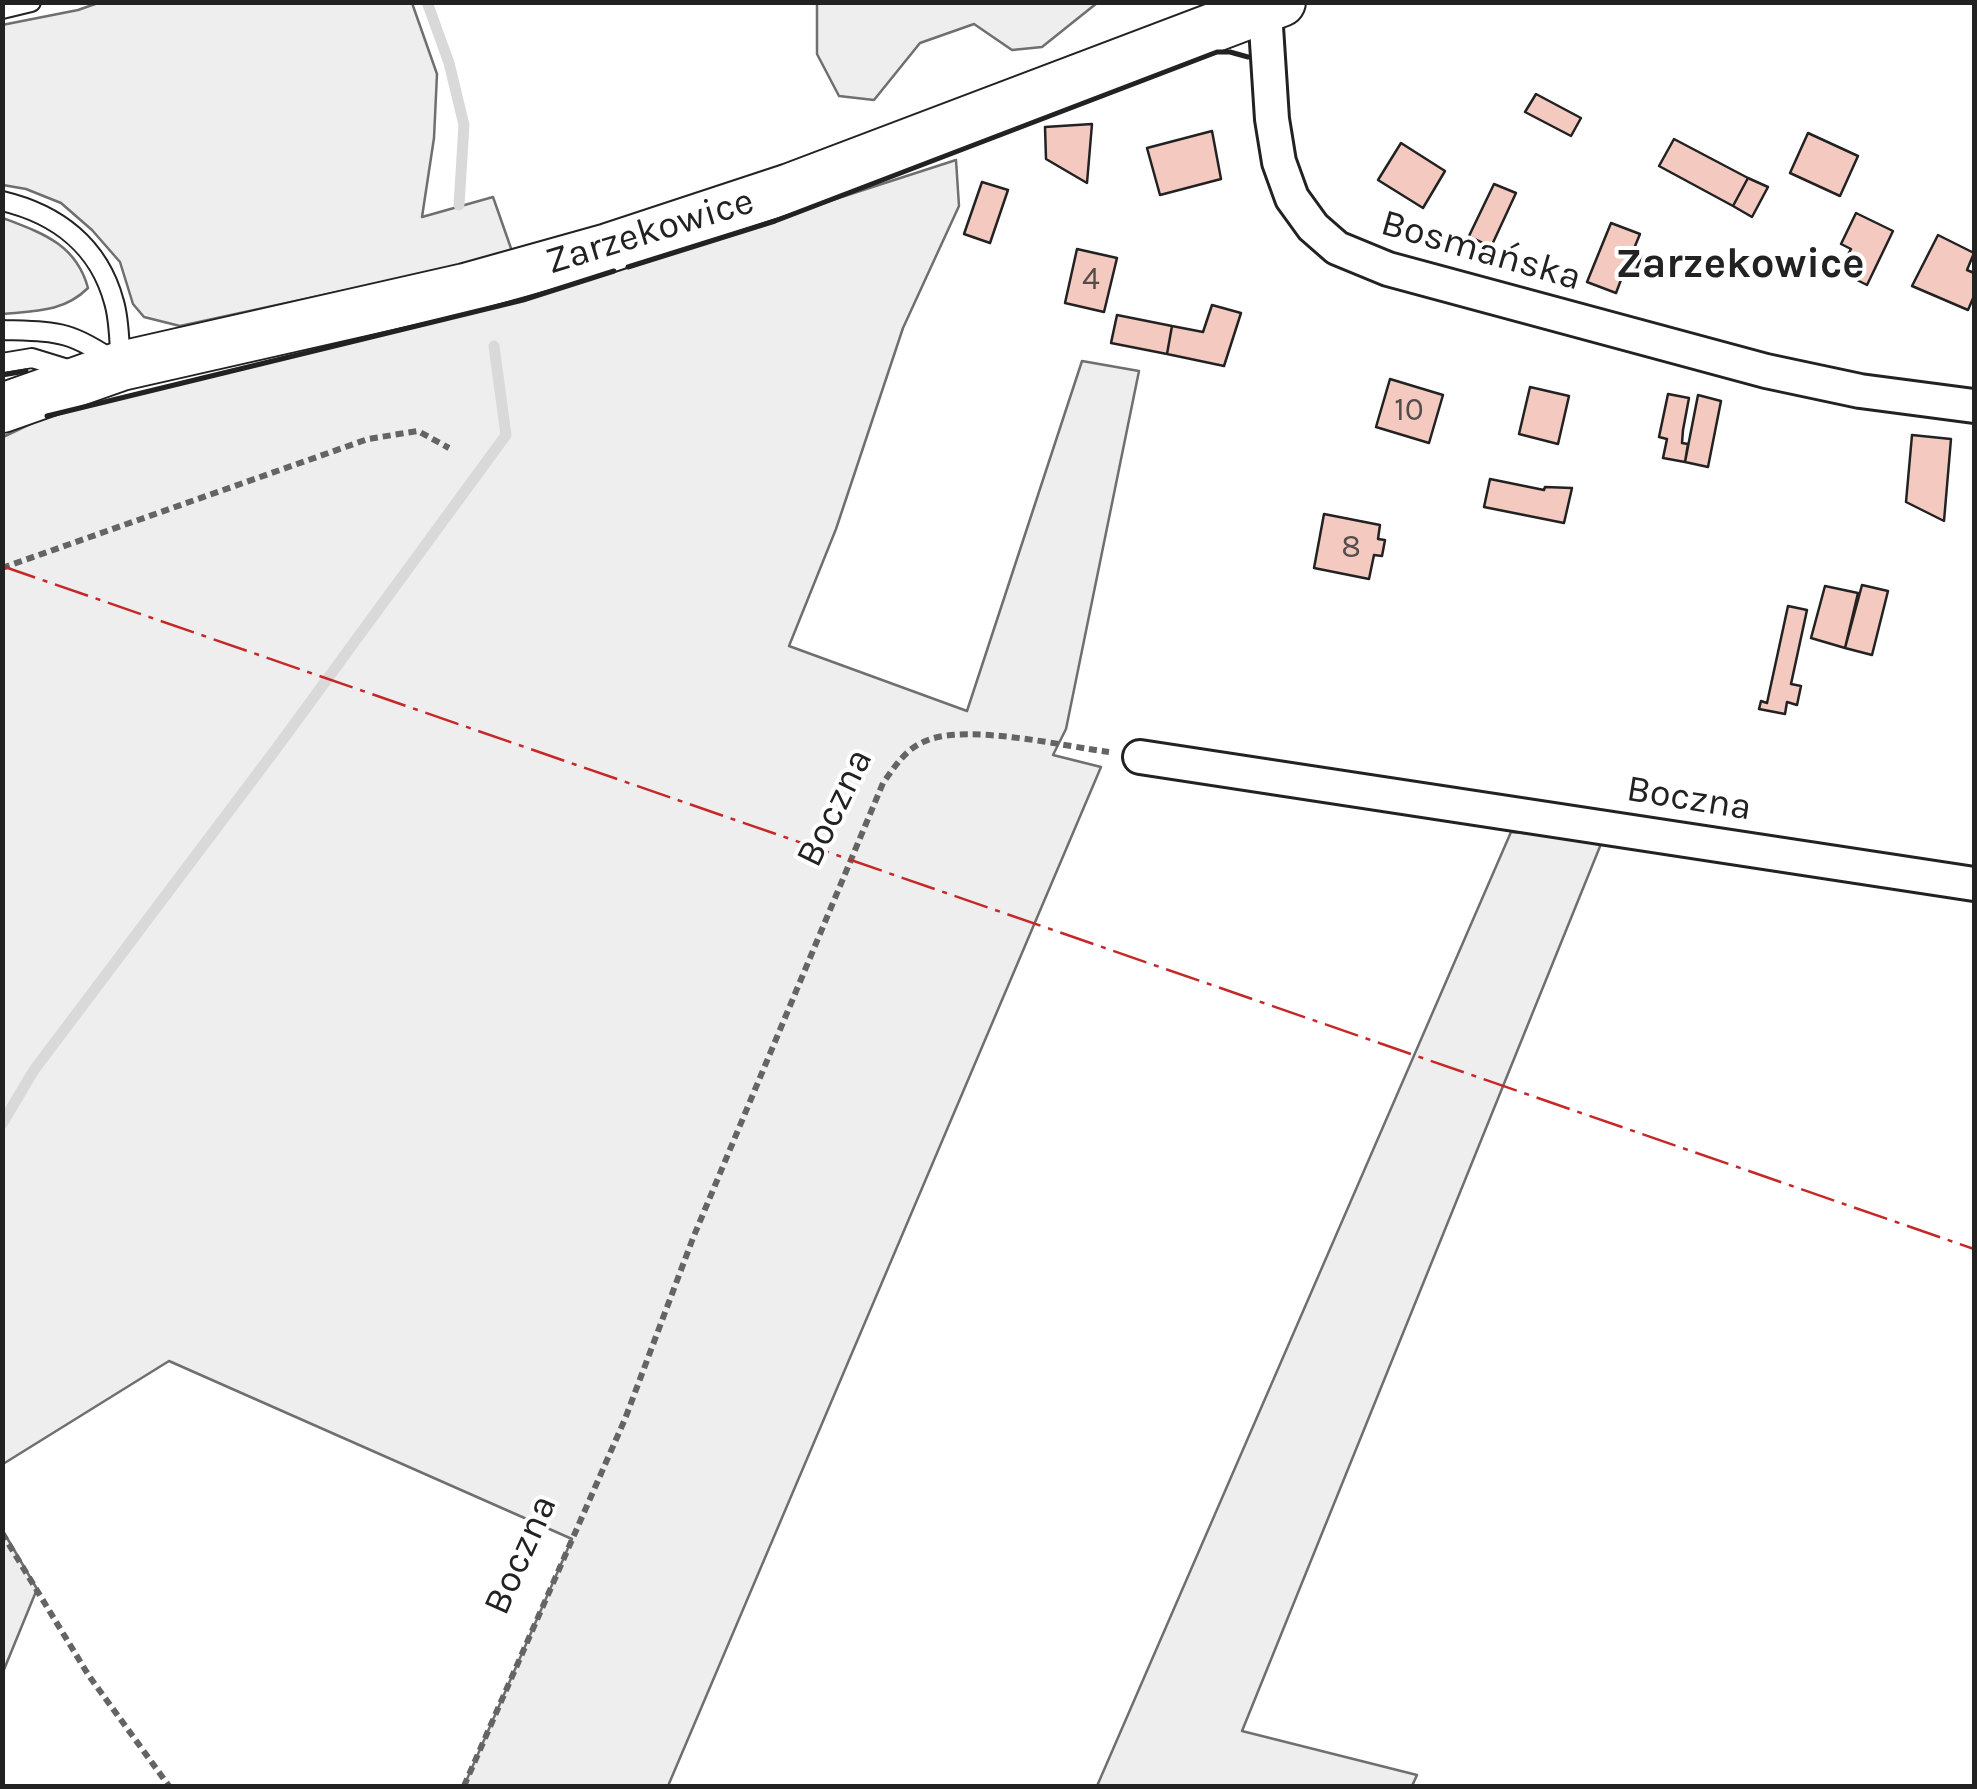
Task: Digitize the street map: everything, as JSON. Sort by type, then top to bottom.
[{"type":"street","name":"Zarzekowice","points":[[2,408],[121,366],[465,288],[608,248],[790,188],[1269,5]]},
{"type":"street","name":"Bosmańska","points":[[1269,5],[1272,119],[1279,162],[1292,198],[1312,227],[1336,248],[1388,269],[1766,371],[1860,391],[1974,406]]},
{"type":"street","name":"Boczna","points":[[1140,757],[1974,884]]},
{"type":"lane","points":[[2,9],[31,2]]},
{"type":"lane","points":[[2,201],[31,208],[63,225],[95,255],[114,302],[121,366]]},
{"type":"lane","points":[[2,330],[61,332],[84,340],[121,366]]},
{"type":"lane","points":[[2,363],[32,358],[67,371],[121,366]]},
{"type":"path","points":[[2,568],[368,439],[418,431],[449,448]]},
{"type":"path","name":"Boczna","points":[[464,1786],[624,1419],[693,1238],[884,783],[904,754],[916,746],[929,739],[969,734],[1140,757]]},
{"type":"path","points":[[2,1533],[89,1676],[169,1786]]},
{"type":"shaded area","points":[[817,2],[1097,3],[1042,47],[1012,50],[974,24],[920,43],[874,100],[839,96],[817,54]]},
{"type":"shaded area","points":[[98,3],[412,3],[437,74],[434,138],[422,217],[493,197],[513,254],[180,326],[144,317],[133,304],[120,262],[92,230],[61,203],[3,185],[2,25]]},
{"type":"shaded area","points":[[956,160],[959,206],[903,328],[836,529],[789,646],[967,711],[1082,361],[1139,371],[1066,729],[1053,755],[1101,767],[668,1786],[464,1786],[572,1539],[169,1361],[3,1464],[3,437],[47,416],[523,300]]},
{"type":"shaded area","points":[[3,218],[44,235],[66,250],[83,273],[88,288],[59,306],[3,314]]},
{"type":"shaded area","points":[[1511,832],[1603,839],[1242,1731],[1417,1775],[1412,1786],[1097,1786]]},
{"type":"shaded area","points":[[3,1531],[37,1589],[3,1672]]},
{"type":"building","points":[[1536,94],[1581,118],[1571,136],[1525,112]]},
{"type":"building","points":[[1092,124],[1087,183],[1046,159],[1045,127]]},
{"type":"building","points":[[1212,131],[1221,179],[1160,195],[1147,148]]},
{"type":"building","points":[[1808,133],[1858,156],[1840,196],[1790,173]]},
{"type":"building","points":[[1674,139],[1748,178],[1733,206],[1659,166]]},
{"type":"building","points":[[1401,143],[1445,171],[1423,208],[1378,180]]},
{"type":"building","points":[[1748,178],[1768,187],[1752,217],[1733,206]]},
{"type":"building","points":[[982,182],[1008,190],[990,243],[964,234]]},
{"type":"building","points":[[1494,184],[1516,193],[1491,247],[1469,236]]},
{"type":"building","points":[[1856,213],[1893,231],[1867,285],[1839,271],[1851,249],[1841,244]]},
{"type":"building","points":[[1611,223],[1640,234],[1633,251],[1642,255],[1634,275],[1624,272],[1616,293],[1587,282]]},
{"type":"building","points":[[1938,235],[1974,253],[1967,270],[1974,273],[1974,296],[1968,310],[1912,286]]},
{"type":"building","points":[[1077,249],[1117,258],[1104,312],[1065,303]]},
{"type":"building","points":[[1212,305],[1241,313],[1224,366],[1167,354],[1172,326],[1203,332]]},
{"type":"building","points":[[1117,315],[1172,326],[1167,354],[1111,343]]},
{"type":"building","points":[[1390,379],[1443,395],[1429,443],[1376,427]]},
{"type":"building","points":[[1530,387],[1569,396],[1558,444],[1519,434]]},
{"type":"building","points":[[1668,394],[1689,398],[1682,443],[1688,444],[1685,462],[1663,458],[1667,439],[1659,437]]},
{"type":"building","points":[[1698,395],[1721,401],[1708,467],[1685,462]]},
{"type":"building","points":[[1912,435],[1951,439],[1944,521],[1906,502]]},
{"type":"building","points":[[1490,479],[1544,490],[1572,488],[1564,523],[1484,507]]},
{"type":"building","points":[[1324,514],[1380,525],[1378,539],[1385,540],[1382,556],[1374,555],[1369,579],[1314,568]]},
{"type":"building","points":[[1862,585],[1888,591],[1872,655],[1845,648]]},
{"type":"building","points":[[1825,586],[1858,593],[1845,648],[1811,638]]},
{"type":"building","points":[[1788,606],[1807,610],[1791,684],[1801,686],[1797,705],[1787,702],[1785,714],[1759,709],[1761,701],[1767,703]]},
{"type":"waterway","points":[[427,2],[449,63],[464,125],[459,205]]},
{"type":"waterway","points":[[2,1124],[34,1070],[506,435],[494,346]]},
{"type":"wall","points":[[628,267],[775,221],[1217,52],[1248,57]]},
{"type":"wall","points":[[47,416],[523,300],[614,271]]},
{"type":"wall","points":[[2,375],[26,371]]},
{"type":"power","points":[[2,566],[1974,1249]]},
{"type":"district","name":"Zarzekowice","points":[[1740,265]]}]
